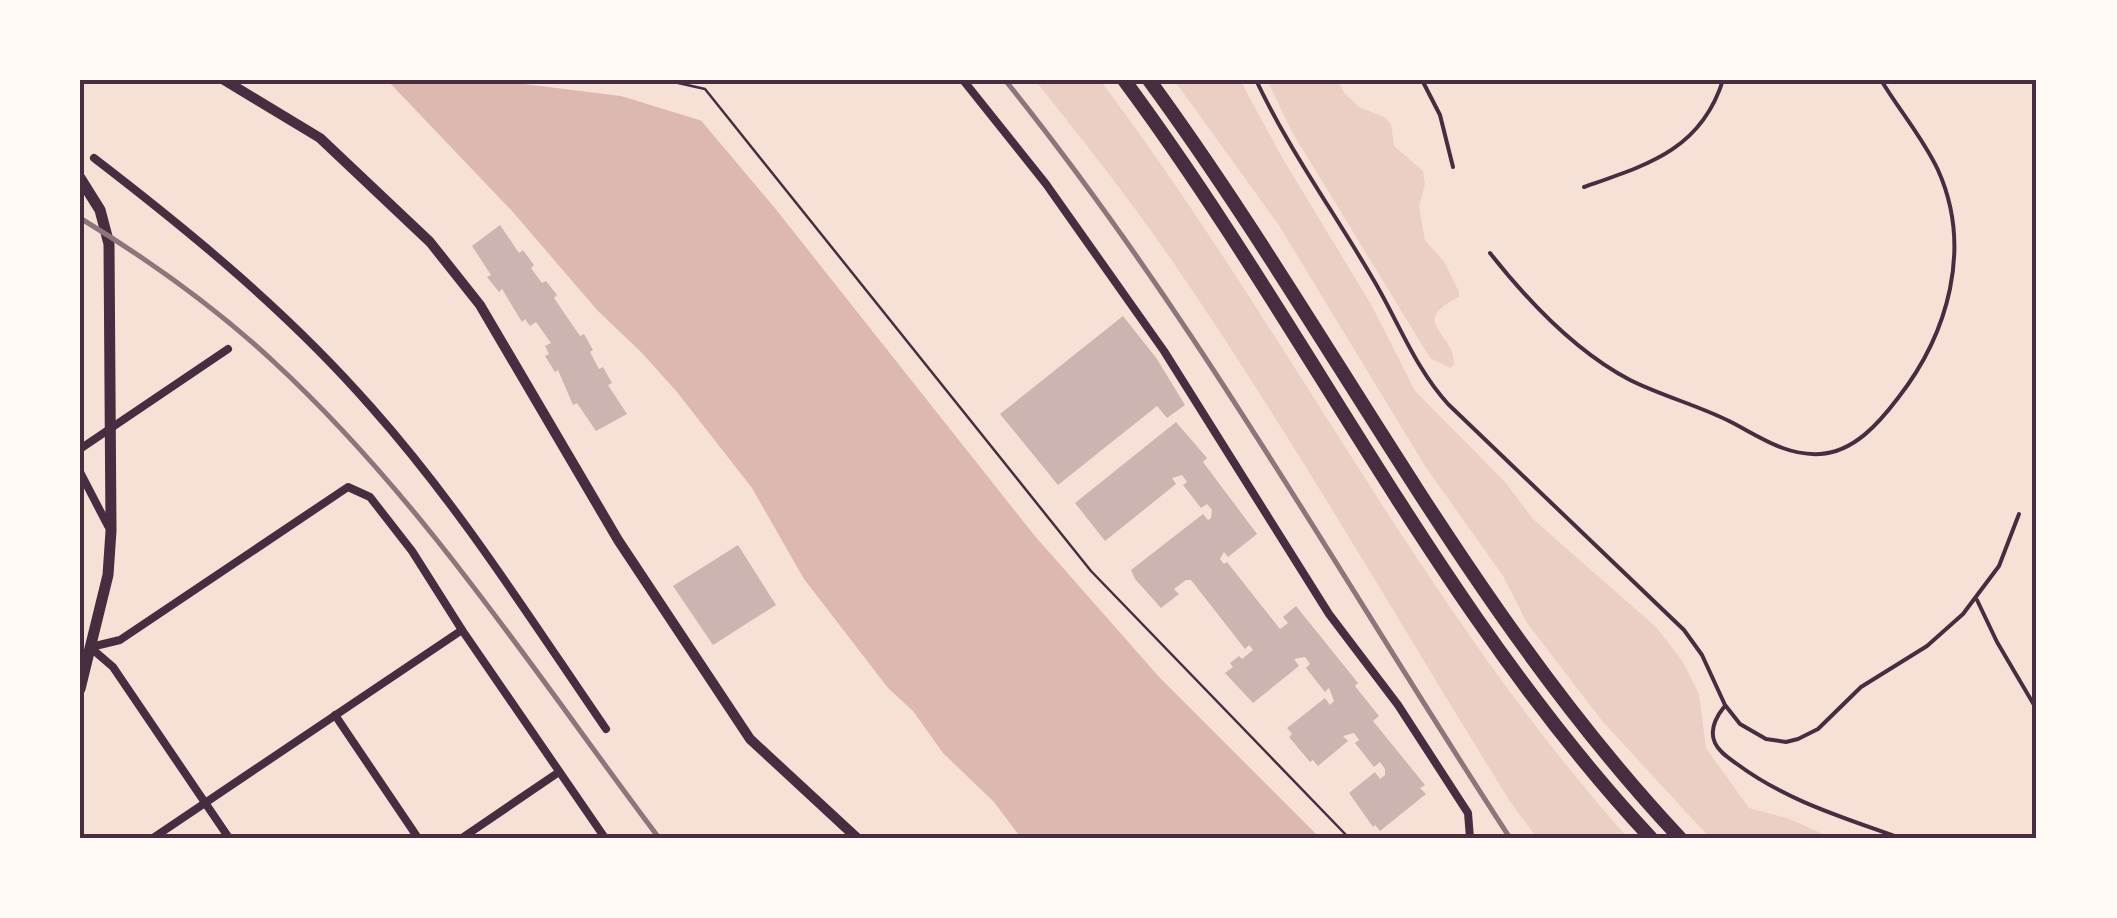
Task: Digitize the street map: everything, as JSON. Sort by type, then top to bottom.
[{"type":"highway","points":[[1124,80],[1223,222],[1475,617],[1583,759],[1651,838]]},
{"type":"highway","points":[[1149,80],[1248,220],[1484,592],[1588,733],[1680,838]]},
{"type":"main road","points":[[80,178],[104,221],[110,258],[111,427],[108,575],[80,689]]},
{"type":"street","points":[[224,80],[320,138],[430,242],[480,305],[618,540],[750,739],[857,838]]},
{"type":"street","points":[[963,80],[1046,184],[1164,351],[1329,614],[1398,705],[1468,813],[1470,838]]},
{"type":"street","points":[[94,158],[267,300],[374,410],[470,532],[606,729]]},
{"type":"street","points":[[80,448],[228,349]]},
{"type":"street","points":[[80,472],[111,531]]},
{"type":"street","points":[[90,647],[120,640],[348,486],[365,492],[398,532],[605,838]]},
{"type":"street","points":[[154,838],[462,630]]},
{"type":"street","points":[[90,647],[113,666],[229,838]]},
{"type":"street","points":[[335,715],[418,838]]},
{"type":"street","points":[[462,838],[559,772]]},
{"type":"lane","points":[[1256,80],[1295,154],[1391,309],[1426,378],[1448,404],[1684,630],[1702,655],[1724,706],[1740,724],[1766,739],[1786,742],[1808,735],[1861,687],[1928,646],[1977,599],[1999,566],[2020,514]]},
{"type":"lane","points":[[1422,80],[1440,115],[1453,167]]},
{"type":"lane","points":[[1584,188],[1660,158],[1684,142],[1703,122],[1722,80]]},
{"type":"lane","points":[[1490,253],[1543,312],[1614,371],[1778,447],[1818,454],[1843,448],[1868,431],[1914,378],[1934,342],[1948,299],[1954,257],[1952,215],[1932,160],[1881,80]]},
{"type":"lane","points":[[1977,599],[2037,710]]},
{"type":"lane","points":[[1724,706],[1713,726],[1713,738],[1736,764],[1800,802],[1900,838]]},
{"type":"path","points":[[665,80],[705,89],[1091,571],[1350,838]]},
{"type":"shaded area","points":[[387,80],[667,80],[774,207],[1034,535],[1160,678],[1320,838],[1021,838],[994,802],[943,753],[913,711],[888,688],[804,579],[752,488],[677,392]]},
{"type":"shaded area","points":[[1035,80],[1100,80],[1168,174],[1419,562],[1485,657],[1628,838],[1537,838],[1511,803],[1221,334],[1143,220]]},
{"type":"shaded area","points":[[1174,80],[1240,80],[1372,306],[1415,391],[1506,483],[1533,519],[1657,628],[1683,662],[1699,694],[1706,748],[1749,808],[1787,818],[1832,838],[1710,838],[1603,722],[1527,623],[1503,576],[1425,466],[1278,224]]},
{"type":"shaded area","points":[[1267,80],[1338,80],[1345,94],[1359,107],[1391,124],[1394,146],[1423,171],[1425,184],[1419,207],[1425,240],[1445,263],[1459,292],[1459,297],[1444,306],[1435,321],[1453,354],[1454,365],[1450,368],[1430,358],[1292,132]]},
{"type":"pier","points":[[491,80],[674,80],[709,123],[621,96]]},
{"type":"building","points":[[500,225],[519,253],[523,250],[534,265],[531,268],[542,283],[546,281],[557,295],[554,298],[580,336],[584,334],[599,369],[603,367],[612,383],[608,385],[627,414],[596,431],[577,403],[573,405],[558,370],[555,372],[545,356],[549,354],[545,346],[551,343],[536,322],[530,326],[525,319],[522,322],[502,289],[499,292],[487,277],[491,275],[472,246]]},
{"type":"building","points":[[1123,316],[1157,359],[1185,405],[1167,418],[1157,406],[1058,485],[1000,414]]},
{"type":"building","points":[[1176,422],[1207,458],[1203,462],[1257,534],[1228,557],[1224,552],[1220,559],[1224,564],[1227,562],[1280,629],[1288,623],[1283,617],[1296,606],[1358,683],[1355,686],[1379,716],[1373,721],[1425,785],[1420,788],[1426,794],[1380,831],[1349,793],[1375,772],[1380,779],[1385,769],[1380,762],[1374,767],[1355,743],[1359,740],[1354,733],[1343,736],[1348,741],[1318,766],[1289,737],[1292,734],[1287,728],[1325,698],[1330,705],[1334,701],[1329,688],[1325,692],[1306,668],[1310,664],[1305,657],[1294,659],[1299,666],[1253,703],[1225,673],[1233,667],[1230,663],[1253,650],[1249,645],[1245,649],[1191,580],[1174,589],[1179,594],[1161,608],[1135,579],[1131,570],[1203,514],[1208,520],[1211,518],[1212,510],[1207,504],[1201,508],[1183,485],[1187,482],[1182,475],[1172,478],[1176,484],[1105,541],[1075,503]]},
{"type":"building","points":[[738,545],[776,605],[713,645],[673,586]]},
{"type":"railway","points":[[1005,80],[1075,170],[1205,357],[1510,838]]},
{"type":"railway","points":[[80,218],[205,303],[329,416],[477,591],[659,838]]}]
